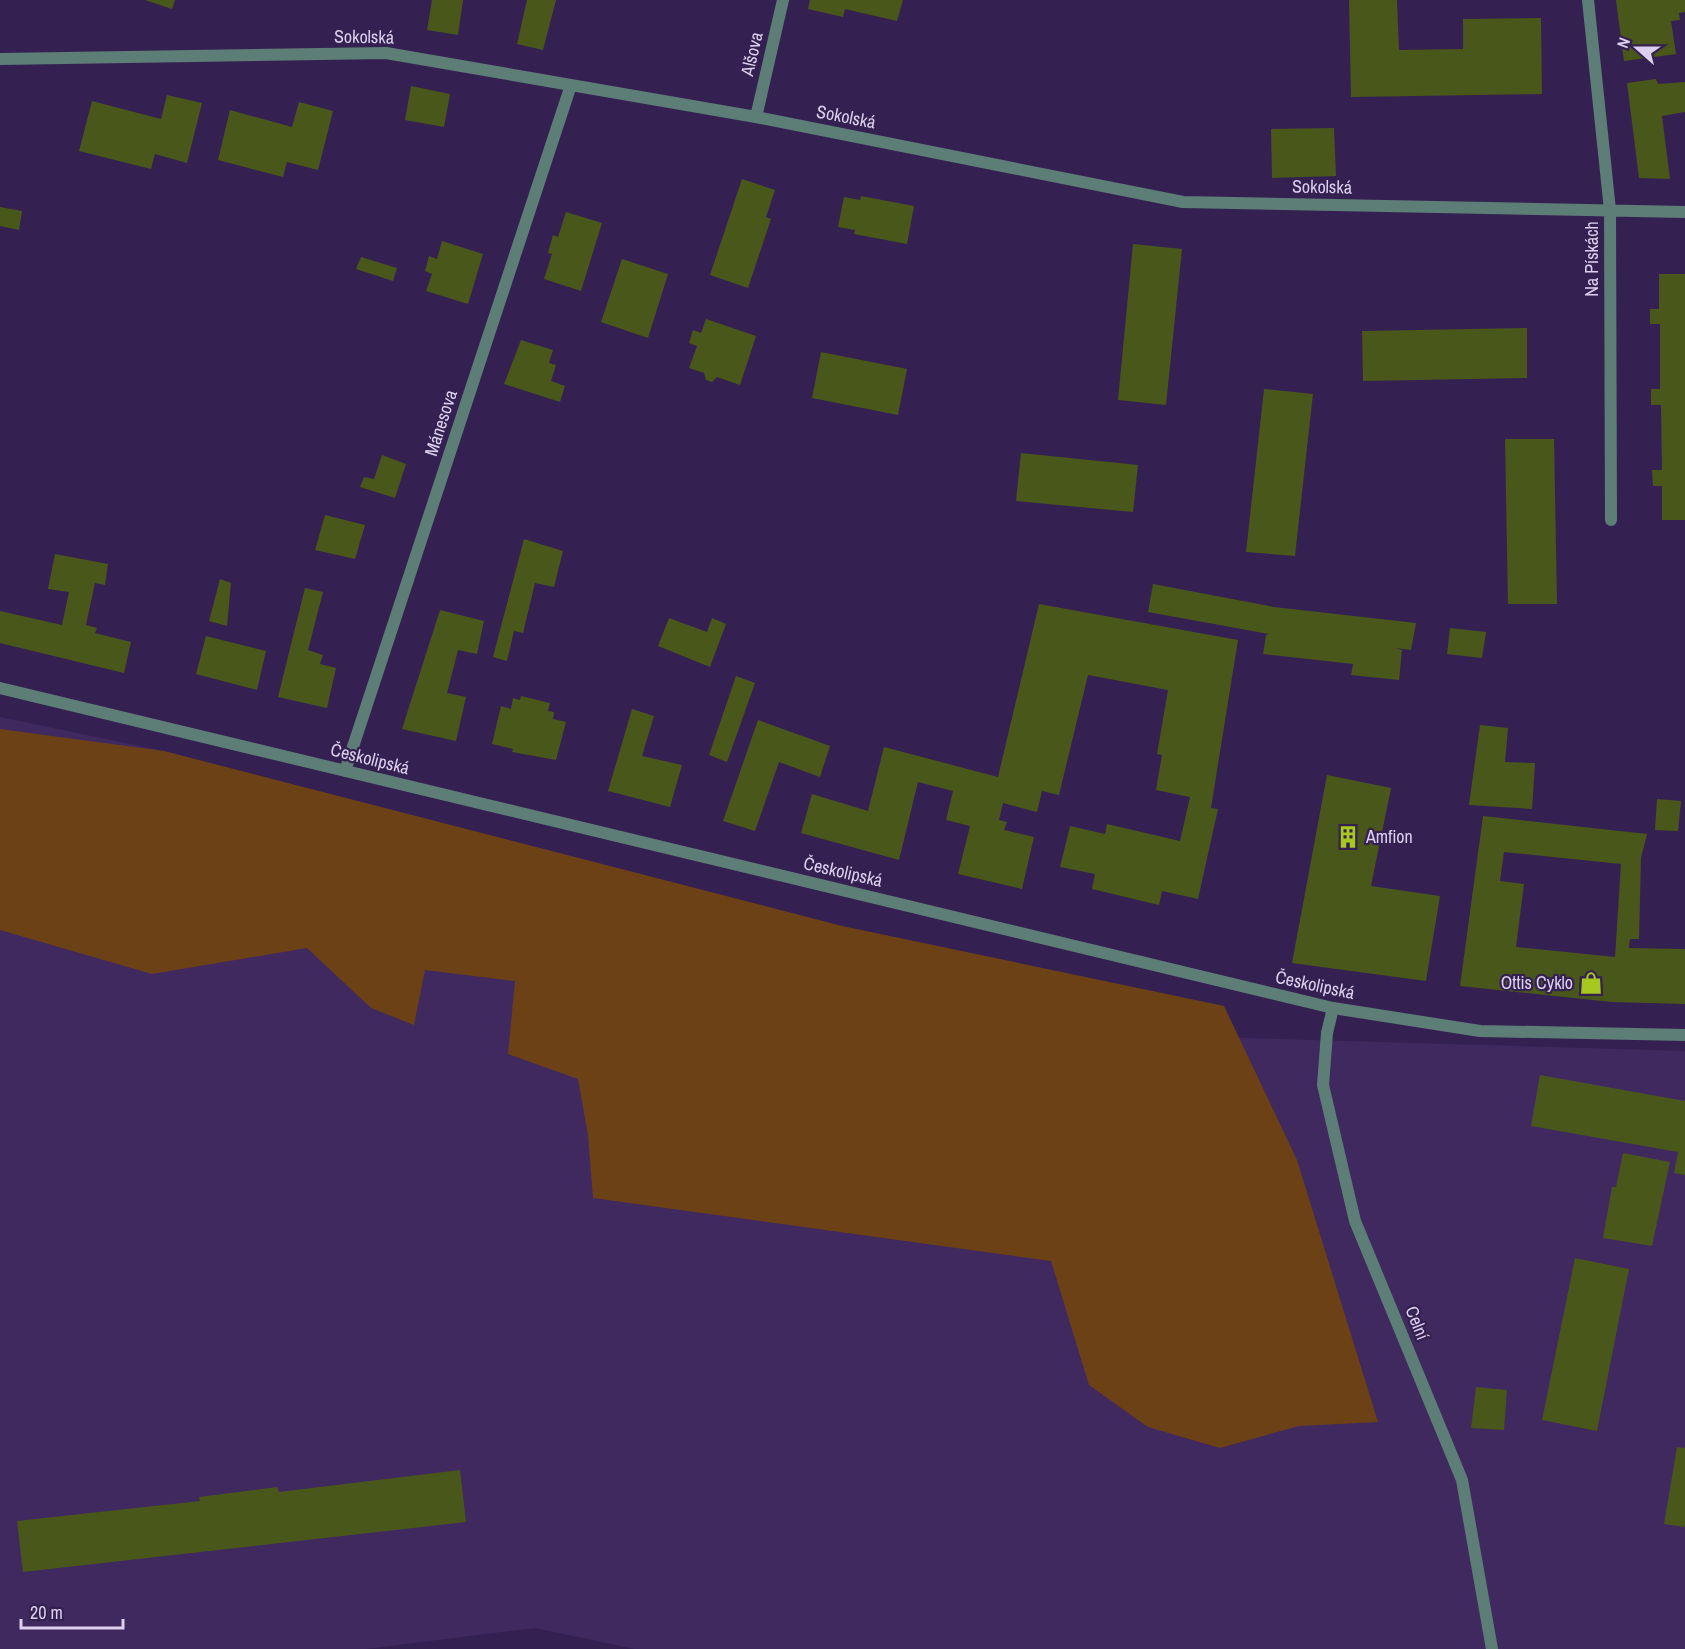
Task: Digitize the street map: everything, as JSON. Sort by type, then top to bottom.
[{"type":"street","name":"Alšova","points":[[756,117],[783,0]]},
{"type":"street","name":"Na Pískách","points":[[1588,0],[1610,210],[1611,520]]},
{"type":"street","name":"Sokolská","points":[[0,59],[386,53],[756,117],[1182,202],[1685,212]]},
{"type":"street","name":"Mánesova","points":[[345,771],[571,85]]},
{"type":"street","name":"Českolipská","points":[[0,688],[1333,1008],[1479,1031],[1685,1035]]},
{"type":"street","name":"Celní","points":[[1333,1008],[1327,1034],[1323,1085],[1355,1221],[1462,1480],[1492,1649]]},
{"type":"shaded area","points":[[0,717],[164,751],[1209,1037],[1685,1051],[1685,1649],[635,1649],[535,1628],[366,1649],[0,1649]]},
{"type":"shaded area","points":[[0,729],[164,751],[842,926],[1224,1006],[1297,1160],[1378,1422],[1299,1426],[1220,1448],[1148,1427],[1089,1385],[1051,1261],[593,1198],[588,1135],[578,1079],[508,1054],[515,981],[425,970],[414,1025],[371,1008],[307,948],[152,974],[0,930]]},
{"type":"building","points":[[145,0],[175,0],[172,9]]},
{"type":"building","points":[[432,0],[463,0],[458,35],[427,30]]},
{"type":"building","points":[[527,0],[556,0],[543,50],[517,44]]},
{"type":"building","points":[[810,0],[903,0],[897,21],[845,9],[843,17],[808,9]]},
{"type":"building","points":[[1349,0],[1397,0],[1399,50],[1463,49],[1463,19],[1541,18],[1542,94],[1351,97]]},
{"type":"building","points":[[1616,0],[1685,0],[1685,12],[1679,13],[1680,20],[1671,21],[1676,54],[1624,61]]},
{"type":"building","points":[[1656,79],[1658,84],[1685,82],[1685,112],[1662,116],[1670,179],[1639,178],[1627,83]]},
{"type":"building","points":[[411,86],[450,94],[444,127],[405,120]]},
{"type":"building","points":[[167,95],[202,103],[187,163],[155,154],[151,169],[79,151],[92,101],[161,119]]},
{"type":"building","points":[[299,102],[333,111],[318,170],[287,162],[283,177],[218,160],[230,110],[292,127]]},
{"type":"building","points":[[1334,128],[1336,176],[1272,178],[1271,129]]},
{"type":"building","points":[[742,179],[775,190],[766,217],[771,219],[748,288],[710,275]]},
{"type":"building","points":[[861,196],[914,206],[907,244],[854,234],[855,230],[838,227],[844,197],[860,200]]},
{"type":"building","points":[[0,207],[22,211],[19,230],[0,226]]},
{"type":"building","points":[[566,212],[602,223],[581,291],[544,279],[552,254],[548,253],[553,235],[558,237]]},
{"type":"building","points":[[442,241],[483,254],[468,304],[426,291],[432,274],[425,271],[429,256],[437,259]]},
{"type":"building","points":[[1133,244],[1182,249],[1166,405],[1118,400]]},
{"type":"building","points":[[361,257],[397,268],[393,281],[356,269]]},
{"type":"building","points":[[622,259],[668,274],[648,338],[601,322]]},
{"type":"building","points":[[1659,274],[1685,274],[1685,520],[1662,520],[1662,486],[1653,486],[1652,470],[1662,470],[1661,405],[1651,405],[1651,389],[1660,389],[1660,324],[1650,324],[1650,309],[1659,309]]},
{"type":"building","points":[[706,319],[756,336],[740,385],[717,377],[712,382],[706,380],[704,373],[689,368],[697,346],[689,343],[693,330],[701,333]]},
{"type":"building","points":[[1527,328],[1527,378],[1363,381],[1362,331]]},
{"type":"building","points":[[521,340],[553,350],[549,363],[556,365],[551,381],[565,386],[560,402],[504,384]]},
{"type":"building","points":[[821,352],[907,369],[898,415],[812,398]]},
{"type":"building","points":[[1264,389],[1313,394],[1295,556],[1246,552]]},
{"type":"building","points":[[1505,439],[1554,439],[1557,604],[1508,604]]},
{"type":"building","points":[[1021,453],[1138,465],[1133,512],[1016,501]]},
{"type":"building","points":[[382,455],[406,464],[395,498],[360,487],[364,477],[374,479]]},
{"type":"building","points":[[325,515],[365,525],[355,559],[315,550]]},
{"type":"building","points":[[524,539],[563,551],[554,587],[535,583],[523,633],[514,631],[507,661],[493,657]]},
{"type":"building","points":[[55,554],[108,564],[105,585],[95,583],[86,625],[97,628],[95,633],[131,642],[124,673],[0,643],[0,611],[62,625],[69,592],[48,589]]},
{"type":"building","points":[[220,579],[231,583],[227,626],[209,621]]},
{"type":"building","points":[[1153,584],[1274,607],[1416,623],[1411,650],[1395,648],[1402,650],[1399,680],[1351,675],[1353,664],[1263,654],[1266,635],[1269,634],[1148,612]]},
{"type":"building","points":[[305,588],[323,592],[308,650],[323,655],[320,664],[336,668],[327,708],[278,697]]},
{"type":"building","points":[[1039,604],[1238,640],[1211,808],[1218,809],[1198,899],[1162,891],[1159,905],[1092,889],[1095,874],[1060,867],[1070,826],[1105,834],[1107,824],[1180,841],[1190,797],[1156,790],[1162,755],[1157,754],[1168,690],[1088,675],[1059,795],[1042,791],[1037,812],[1003,803],[999,820],[1007,822],[1004,830],[1034,837],[1022,889],[958,874],[970,826],[946,820],[953,791],[918,782],[899,860],[801,833],[812,794],[868,811],[884,747],[998,777]]},
{"type":"building","points":[[440,610],[484,621],[477,654],[458,650],[447,693],[466,697],[456,741],[402,729]]},
{"type":"building","points":[[669,618],[707,632],[712,618],[726,624],[710,667],[658,646]]},
{"type":"building","points":[[1450,628],[1486,632],[1482,658],[1447,654]]},
{"type":"building","points":[[206,636],[266,651],[257,690],[196,674]]},
{"type":"building","points":[[736,676],[755,683],[727,762],[709,755]]},
{"type":"building","points":[[521,696],[550,703],[548,711],[554,712],[553,719],[566,722],[556,760],[512,752],[513,749],[492,744],[501,706],[511,709],[513,698],[520,700]]},
{"type":"building","points":[[632,709],[654,716],[642,756],[682,765],[670,807],[608,791]]},
{"type":"building","points":[[758,720],[830,746],[820,777],[779,762],[755,831],[723,821]]},
{"type":"building","points":[[1480,725],[1508,728],[1505,762],[1535,763],[1532,809],[1469,805]]},
{"type":"building","name":"Amfion","points":[[1327,775],[1391,788],[1371,886],[1440,896],[1426,981],[1292,963]]},
{"type":"building","points":[[1657,799],[1681,801],[1678,831],[1655,830]]},
{"type":"building","points":[[1483,816],[1647,834],[1641,858],[1639,939],[1630,939],[1629,948],[1685,949],[1685,1004],[1612,1002],[1460,986]],"holes":[[[1504,852],[1621,864],[1615,957],[1516,947],[1524,884],[1500,881]]]},
{"type":"building","points":[[1540,1075],[1685,1101],[1685,1175],[1674,1173],[1678,1152],[1531,1126]]},
{"type":"building","points":[[1623,1153],[1670,1162],[1652,1246],[1603,1238],[1612,1187],[1616,1187]]},
{"type":"building","points":[[1575,1258],[1629,1269],[1597,1431],[1542,1420]]},
{"type":"building","points":[[1476,1387],[1507,1390],[1504,1430],[1471,1428]]},
{"type":"building","points":[[1677,1447],[1685,1448],[1685,1527],[1664,1524]]},
{"type":"building","points":[[460,1470],[466,1522],[23,1572],[17,1521],[200,1501],[199,1497],[277,1487],[279,1492]]},
{"type":"place","name":"Amfion","points":[[1348,837]]},
{"type":"place","name":"Ottis Cyklo","points":[[1591,983]]}]
